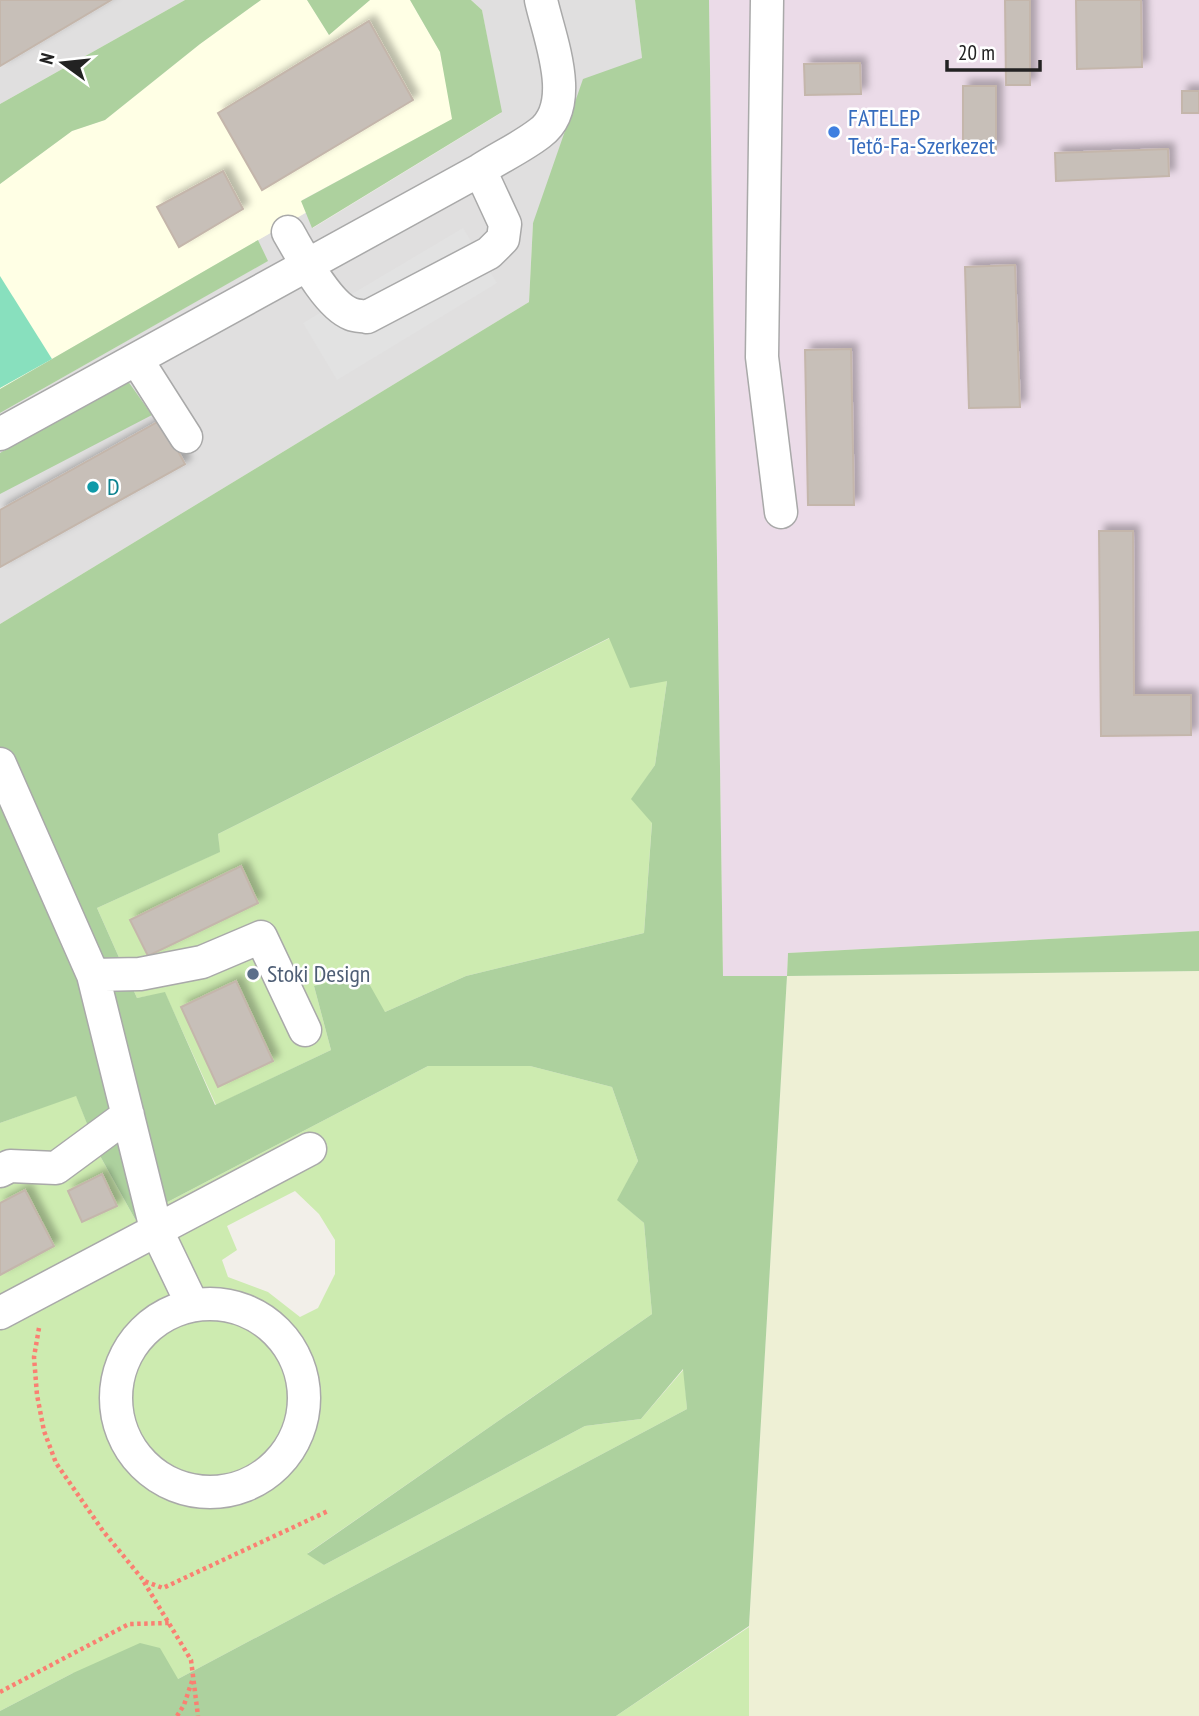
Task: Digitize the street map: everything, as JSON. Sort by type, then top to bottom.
[{"type":"lane","points":[[0,434],[480,170],[542,132],[554,119],[560,101],[560,82],[541,0]]},
{"type":"lane","points":[[766,0],[762,357],[781,512]]},
{"type":"lane","points":[[288,232],[307,265],[333,300],[349,313],[367,317],[489,253],[502,239],[505,224],[480,170]]},
{"type":"lane","points":[[138,360],[186,437]]},
{"type":"lane","points":[[0,764],[93,975],[156,1229],[192,1304]]},
{"type":"lane","points":[[93,975],[140,974],[202,962],[261,937],[305,1030]]},
{"type":"lane","points":[[0,1171],[10,1166],[56,1168],[128,1115]]},
{"type":"lane","points":[[0,1313],[310,1149]]},
{"type":"lane","points":[[192,1304],[224,1304],[254,1314],[280,1333],[297,1360],[304,1391],[302,1423],[288,1452],[266,1475],[238,1489],[206,1493],[176,1488],[149,1472],[129,1449],[117,1420],[115,1390],[122,1360],[139,1334],[155,1321],[163,1315],[192,1304]]},
{"type":"path","points":[[58,1282],[40,1321],[34,1357],[37,1395],[44,1431],[56,1463],[103,1531],[144,1581],[191,1660],[198,1716]]},
{"type":"path","points":[[144,1581],[163,1588],[328,1511]]},
{"type":"path","points":[[0,1692],[129,1624],[170,1623]]},
{"type":"path","points":[[177,1716],[194,1677]]},
{"type":"shaded area","points":[[0,0],[185,0],[0,104]]},
{"type":"shaded area","points":[[261,0],[307,0],[329,35],[370,0],[410,0],[440,52],[453,119],[302,200],[307,212],[0,389],[0,184],[72,131],[105,120],[200,44]]},
{"type":"shaded area","points":[[471,0],[635,0],[642,58],[533,223],[529,302],[0,624],[0,413],[267,261],[258,240],[307,212],[313,228],[501,113],[482,10]]},
{"type":"shaded area","points":[[709,0],[1199,0],[1199,931],[788,953],[787,976],[723,977]]},
{"type":"shaded area","points":[[463,228],[497,283],[337,380],[303,323]]},
{"type":"shaded area","points":[[1199,971],[1199,1716],[749,1716],[749,1626],[787,976]]},
{"type":"green space","points":[[185,0],[261,0],[200,44],[105,120],[72,131],[0,184],[0,104]]},
{"type":"green space","points":[[307,0],[370,0],[329,35]]},
{"type":"green space","points":[[410,0],[471,0],[482,10],[502,112],[312,228],[301,201],[452,119],[440,52]]},
{"type":"green space","points":[[635,0],[709,0],[723,976],[787,976],[749,1626],[616,1716],[0,1716],[0,1711],[73,1673],[140,1643],[160,1648],[178,1679],[687,1409],[683,1369],[641,1419],[585,1426],[324,1565],[307,1554],[652,1314],[644,1223],[617,1200],[638,1161],[612,1087],[530,1066],[428,1066],[135,1219],[99,1154],[76,1096],[0,1123],[0,624],[529,302],[533,223],[583,79],[642,58]],"holes":[[[609,638],[630,688],[667,681],[655,765],[631,799],[652,823],[644,933],[466,976],[385,1012],[363,973],[314,986],[331,1050],[215,1105],[165,992],[137,998],[97,908],[220,852],[218,834]]]},
{"type":"green space","points":[[258,240],[268,261],[0,413],[0,389]]},
{"type":"green space","points":[[0,276],[52,359],[0,388]]},
{"type":"green space","points":[[125,377],[152,415],[0,494],[0,453]]},
{"type":"green space","points":[[610,638],[667,681],[655,765],[632,799],[652,822],[644,933],[466,976],[385,1012],[314,986],[331,1050],[216,1105],[165,993],[137,998],[97,908],[219,852],[218,834]]},
{"type":"green space","points":[[1199,931],[1199,971],[787,976],[788,953]]},
{"type":"green space","points":[[428,1066],[530,1066],[612,1087],[638,1161],[618,1200],[644,1223],[652,1314],[308,1553],[324,1565],[585,1426],[641,1419],[684,1369],[687,1409],[178,1679],[73,1673],[0,1711],[0,1123],[76,1095],[99,1154],[135,1219]],"holes":[[[295,1191],[319,1214],[335,1240],[335,1274],[318,1308],[300,1317],[268,1292],[228,1277],[222,1260],[237,1250],[227,1226]]]},
{"type":"green space","points":[[749,1627],[749,1716],[616,1716]]},
{"type":"building","points":[[0,0],[111,0],[0,66]]},
{"type":"building","points":[[1005,0],[1030,0],[1030,85],[1006,85]]},
{"type":"building","points":[[1076,0],[1141,0],[1142,67],[1077,69]]},
{"type":"building","points":[[369,21],[413,100],[262,190],[218,113]]},
{"type":"building","points":[[860,63],[861,94],[805,95],[804,64]]},
{"type":"building","points":[[963,86],[996,86],[996,151],[963,151]]},
{"type":"building","points":[[1182,91],[1199,91],[1199,113],[1182,113]]},
{"type":"building","points":[[1168,149],[1169,176],[1056,181],[1055,153]]},
{"type":"building","points":[[223,171],[243,209],[179,247],[157,207]]},
{"type":"building","points":[[1015,265],[1020,407],[969,408],[965,267]]},
{"type":"building","points":[[851,349],[854,505],[808,505],[805,350]]},
{"type":"building","name":"D","points":[[161,420],[185,464],[0,567],[0,510]]},
{"type":"building","points":[[1099,531],[1133,531],[1134,695],[1191,695],[1191,735],[1101,736]]},
{"type":"building","points":[[241,866],[258,903],[148,956],[130,920]]},
{"type":"building","points":[[236,981],[273,1061],[218,1087],[181,1007]]},
{"type":"building","points":[[102,1174],[117,1206],[82,1222],[68,1191]]},
{"type":"building","points":[[25,1190],[54,1246],[0,1275],[0,1203]]},
{"type":"place","name":"FATELEP Tető-Fa-Szerkezet","points":[[834,132]]},
{"type":"place","name":"D","points":[[93,487]]},
{"type":"place","name":"Stoki Design","points":[[253,974]]}]
